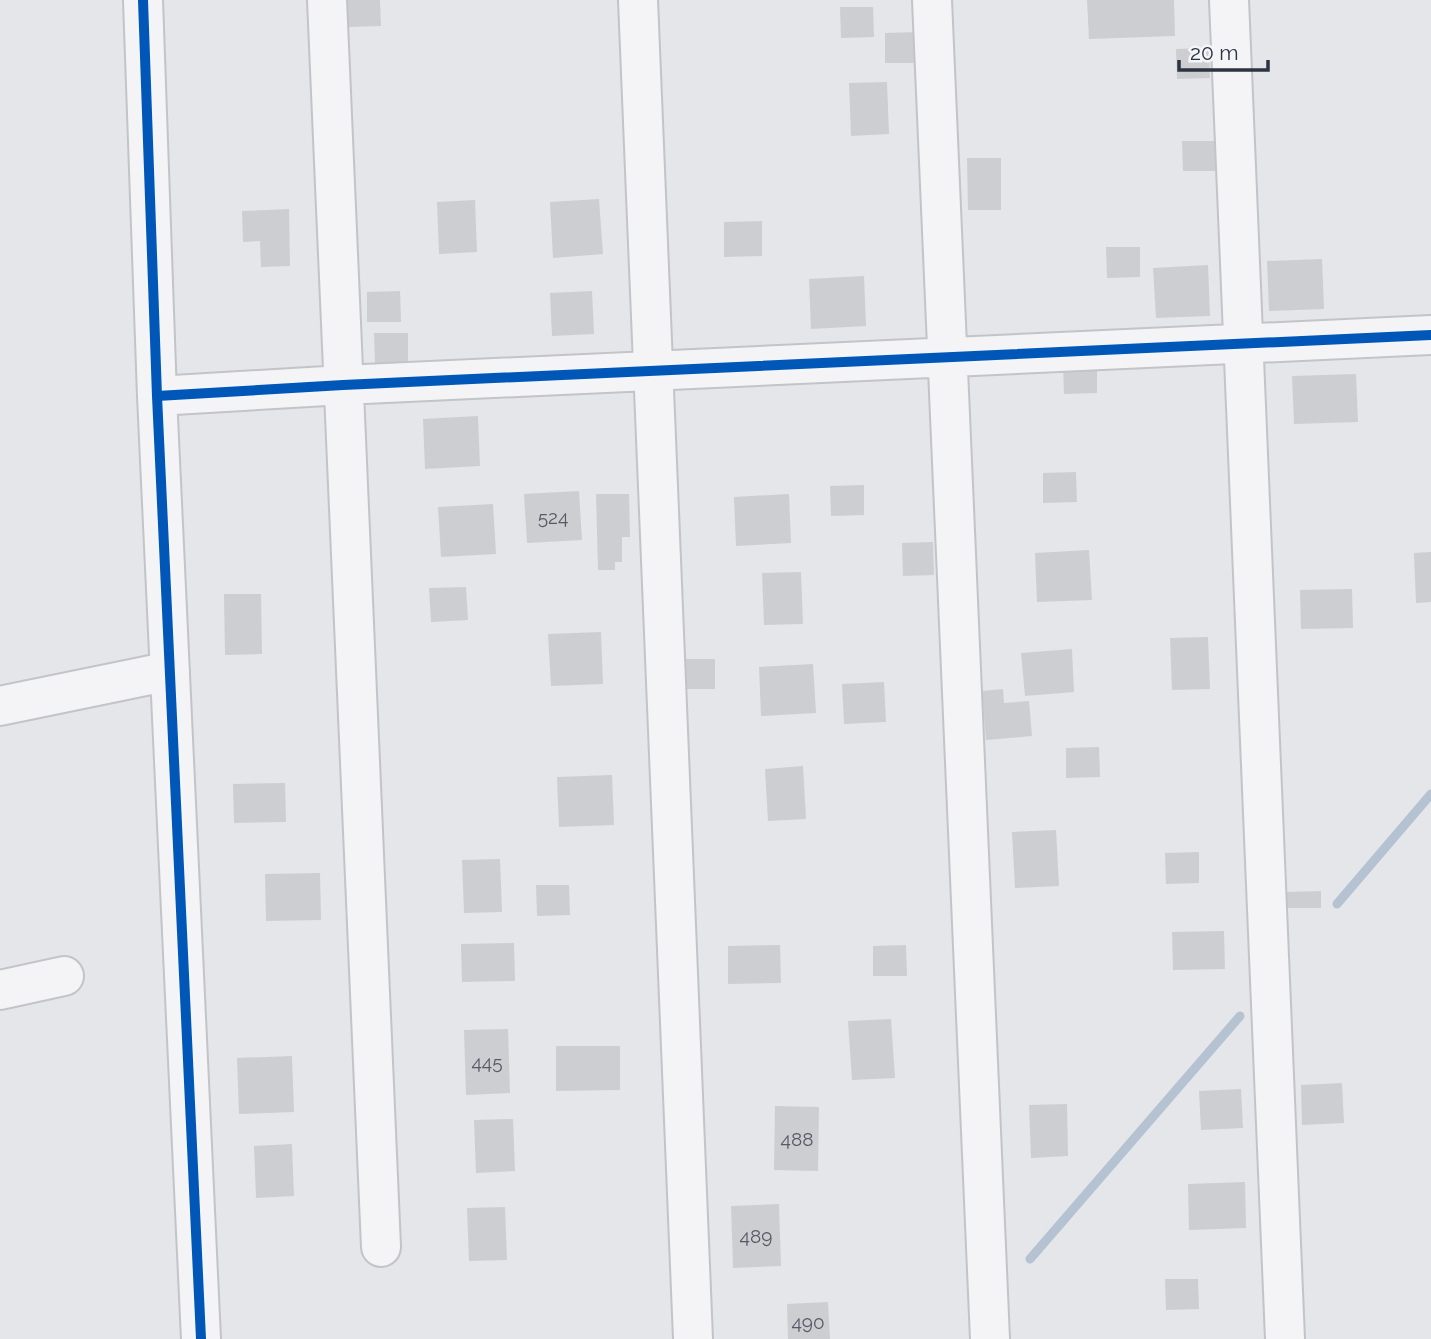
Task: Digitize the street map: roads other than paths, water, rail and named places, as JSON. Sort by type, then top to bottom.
[{"type":"street","points":[[143,0],[157,396],[201,1339]]},
{"type":"street","points":[[327,0],[381,1247]]},
{"type":"street","points":[[638,0],[693,1339]]},
{"type":"street","points":[[932,0],[990,1339]]},
{"type":"street","points":[[1229,0],[1285,1339]]},
{"type":"street","points":[[157,396],[1431,335]]},
{"type":"street","points":[[0,706],[170,671]]},
{"type":"street","points":[[0,990],[64,976]]},
{"type":"waterway","points":[[1337,904],[1431,794]]},
{"type":"waterway","points":[[1030,1259],[1240,1016]]}]
